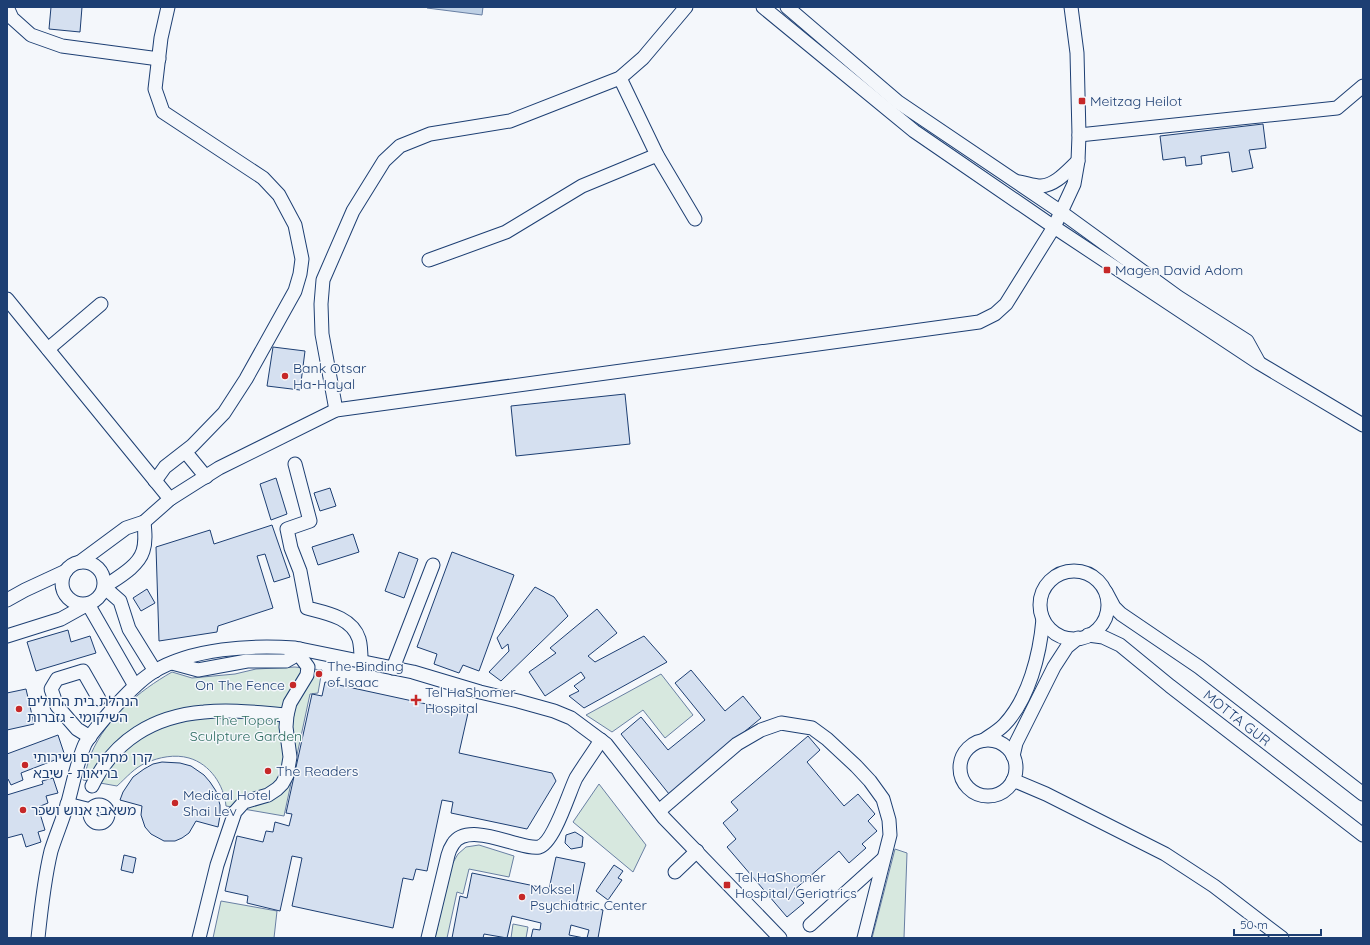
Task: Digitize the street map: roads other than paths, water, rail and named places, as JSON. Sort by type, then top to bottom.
[{"type":"street","points":[[7,7],[12,18],[32,35],[62,46],[159,59]]},
{"type":"street","points":[[155,481],[165,467],[192,446],[224,413],[246,379],[292,297],[300,274],[302,259],[295,225],[280,195],[263,178],[163,112],[156,89],[161,38],[168,7]]},
{"type":"street","points":[[336,410],[322,334],[321,304],[323,280],[353,210],[384,161],[400,146],[430,134],[510,121],[620,78],[643,58],[686,7]]},
{"type":"street","points":[[763,7],[914,131],[1054,227],[1259,363],[1363,425]]},
{"type":"street","points":[[787,7],[898,102],[1061,212],[1178,297],[1247,341],[1259,363]]},
{"type":"street","points":[[7,600],[66,571],[126,528],[144,522],[170,499],[219,468],[336,410],[979,322],[995,314],[1006,304],[1054,227],[1074,184],[1078,161],[1079,135],[1076,53],[1071,7]]},
{"type":"street","points":[[620,78],[657,155],[695,219]]},
{"type":"street","points":[[1079,135],[1337,108],[1363,86]]},
{"type":"street","points":[[429,260],[506,232],[582,186],[657,155]]},
{"type":"street","points":[[1012,180],[1041,186],[1050,184],[1058,179],[1078,161]]},
{"type":"street","points":[[7,299],[170,499]]},
{"type":"street","points":[[48,349],[101,304]]},
{"type":"street","points":[[188,455],[206,477]]},
{"type":"street","points":[[295,464],[310,520],[287,529],[291,548],[300,571],[307,608],[339,617],[352,628],[359,639],[362,661]]},
{"type":"street","points":[[7,636],[61,619],[98,598],[104,588],[134,565],[143,552],[145,536],[144,522]]},
{"type":"street","points":[[80,562],[90,563],[100,570],[103,575],[104,588],[120,601],[129,629],[155,671]]},
{"type":"street","points":[[394,668],[433,565]]},
{"type":"street","points":[[66,571],[63,575],[62,586],[66,596],[75,603],[88,604]]},
{"type":"street","name":"MOTTA GUR","points":[[1363,794],[1199,667],[1121,614],[1114,607],[1106,592],[1097,580],[1086,573],[1080,571],[1070,571],[1060,574],[1050,580],[1044,589],[1040,600],[1040,611],[1048,627],[1054,633],[1074,639],[1103,636],[1120,645],[1170,686],[1363,835]]},
{"type":"street","points":[[1013,756],[1016,743],[1054,667],[1067,647],[1094,632],[1105,619],[1108,601],[1106,592]]},
{"type":"street","points":[[88,604],[135,686]]},
{"type":"street","points":[[984,740],[995,741],[1003,744],[1013,756],[1016,764],[1013,780],[1006,789],[990,796],[973,792],[965,783],[962,778],[960,766],[963,755],[973,744],[984,740],[1003,726],[1014,712],[1027,687],[1038,655],[1043,619]]},
{"type":"street","points":[[38,938],[44,882],[52,850],[82,754],[90,737],[117,704],[135,686],[155,671],[172,663],[210,652],[275,646],[394,668],[554,711],[571,718],[606,744],[659,811],[780,938]]},
{"type":"street","points":[[199,938],[217,865],[235,812],[244,802],[268,795],[277,789],[287,775],[290,757],[286,727],[287,716],[290,703],[307,675],[308,667],[298,651]]},
{"type":"street","points":[[90,737],[78,729],[57,706],[51,689],[57,678],[83,671],[99,699]]},
{"type":"street","points":[[92,786],[103,765],[112,754],[123,744],[148,727],[163,721],[205,712],[232,712],[287,716]]},
{"type":"street","points":[[659,811],[737,744],[761,730],[781,723],[812,728],[827,739],[870,781],[883,799],[889,820],[890,835],[864,938]]},
{"type":"street","points":[[428,938],[448,855],[453,843],[461,836],[478,834],[527,846],[538,847],[544,845],[558,820],[576,779],[601,740]]},
{"type":"street","points":[[1013,780],[1046,794],[1165,854],[1214,886],[1282,938]]},
{"type":"street","points":[[67,804],[91,810]]},
{"type":"street","points":[[675,872],[698,851]]},
{"type":"street","points":[[810,925],[884,859]]},
{"type":"water","points":[[427,7],[483,7],[482,15]]},
{"type":"place","name":"Meitzag Heilot","points":[[1082,101]]},
{"type":"place","name":"Magen David Adom","points":[[1107,270]]},
{"type":"place","name":"Bank Otsar Ha-Hayal","points":[[285,376]]},
{"type":"place","name":"The Binding of Isaac","points":[[319,674]]},
{"type":"place","name":"On The Fence","points":[[293,685]]},
{"type":"place","name":"Tel HaShomer Hospital","points":[[416,700]]},
{"type":"place","name":"הנהלת בית החולים השיקומי - גזברות","points":[[19,709]]},
{"type":"place","name":"קרן מחקרים ושירותי בריאות - שיבא","points":[[25,765]]},
{"type":"place","name":"The Readers","points":[[268,771]]},
{"type":"place","name":"Medical Hotel Shai Lev","points":[[175,803]]},
{"type":"place","name":"משאבי אנוש ושכר","points":[[23,810]]},
{"type":"place","name":"Tel HaShomer Hospital/Geriatrics","points":[[727,885]]},
{"type":"place","name":"Moksel Psychiatric Center","points":[[522,897]]},
{"type":"park label","name":"The Topor Sculpture Garden","points":[[246,728]]}]
